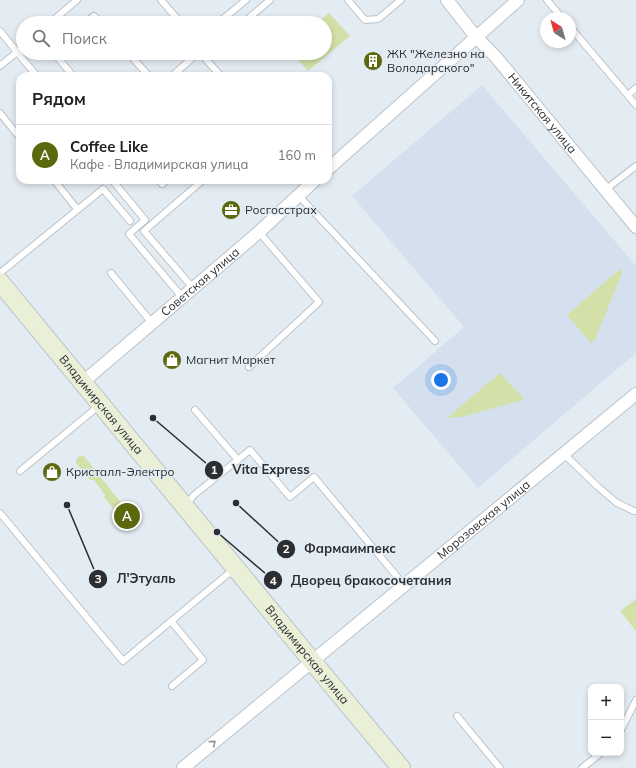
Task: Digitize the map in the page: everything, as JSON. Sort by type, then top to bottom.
[{"type":"main road","name":"Владимирская улица","points":[[0,282],[399,767]]},
{"type":"street","name":"Никитская улица","points":[[447,0],[476,37],[495,56],[636,227]]},
{"type":"street","points":[[332,165],[518,0]]},
{"type":"street","name":"Советская улица","points":[[83,382],[259,232],[310,184]]},
{"type":"street","name":"Морозовская улица","points":[[183,768],[636,394]]},
{"type":"lane","points":[[58,16],[77,0]]},
{"type":"lane","points":[[161,0],[174,16]]},
{"type":"lane","points":[[227,16],[246,0]]},
{"type":"lane","points":[[251,16],[270,0]]},
{"type":"lane","points":[[348,0],[365,20],[378,19],[401,0]]},
{"type":"lane","points":[[547,0],[557,12]]},
{"type":"lane","points":[[0,31],[16,51]]},
{"type":"lane","points":[[576,34],[636,105]]},
{"type":"lane","points":[[0,66],[16,53]]},
{"type":"lane","points":[[24,60],[34,72]]},
{"type":"lane","points":[[60,60],[70,72]]},
{"type":"lane","points":[[134,60],[145,72]]},
{"type":"lane","points":[[177,72],[191,60]]},
{"type":"lane","points":[[206,60],[217,72]]},
{"type":"lane","points":[[628,95],[636,88]]},
{"type":"lane","points":[[0,113],[16,133]]},
{"type":"lane","points":[[606,190],[636,166]]},
{"type":"lane","points":[[57,184],[78,209]]},
{"type":"lane","points":[[115,184],[145,220],[129,234],[182,298]]},
{"type":"lane","points":[[193,288],[144,231],[198,184]]},
{"type":"lane","points":[[0,273],[103,189],[130,220]]},
{"type":"lane","points":[[298,195],[435,341]]},
{"type":"lane","points":[[249,367],[319,302],[259,232]]},
{"type":"lane","points":[[112,273],[152,323]]},
{"type":"lane","points":[[20,471],[101,404]]},
{"type":"lane","points":[[195,410],[238,460]]},
{"type":"lane","points":[[185,506],[194,495],[250,450],[290,497],[314,477],[404,585]]},
{"type":"lane","points":[[564,454],[617,503],[636,511]]},
{"type":"lane","points":[[0,513],[123,661],[235,568]]},
{"type":"lane","points":[[171,621],[203,660],[172,686]]},
{"type":"lane","points":[[624,724],[636,700]]},
{"type":"lane","points":[[457,716],[500,768]]},
{"type":"lane","points":[[582,768],[597,756]]},
{"type":"shaded area","points":[[482,85],[636,266],[636,353],[478,488],[393,388],[464,327],[352,196]]},
{"type":"green space","points":[[332,16],[350,36],[332,51]]},
{"type":"green space","points":[[298,60],[321,60],[308,71]]},
{"type":"green space","points":[[620,269],[622,273],[595,340],[591,343],[567,315]]},
{"type":"green space","points":[[500,373],[524,399],[461,417],[448,417]]},
{"type":"green space","points":[[84,456],[126,509],[127,512],[123,517],[120,517],[104,497],[105,495],[94,480],[90,480],[76,463],[77,458]]},
{"type":"green space","points":[[636,599],[636,631],[620,611]]},
{"type":"place","name":"ЖК \"Железно на Володарского\"","points":[[373,61]]},
{"type":"place","name":"Росгосстрах","points":[[231,210]]},
{"type":"place","name":"Магнит Маркет","points":[[172,360]]},
{"type":"place","name":"Vita Express","points":[[153,418]]},
{"type":"place","name":"Кристалл-Электро","points":[[52,472]]},
{"type":"place","name":"Фармаимпекс","points":[[236,503]]},
{"type":"place","name":"Л'Этуаль","points":[[67,505]]},
{"type":"place","name":"Coffee Like","points":[[127,516]]},
{"type":"place","name":"Дворец бракосочетания","points":[[217,532]]}]
